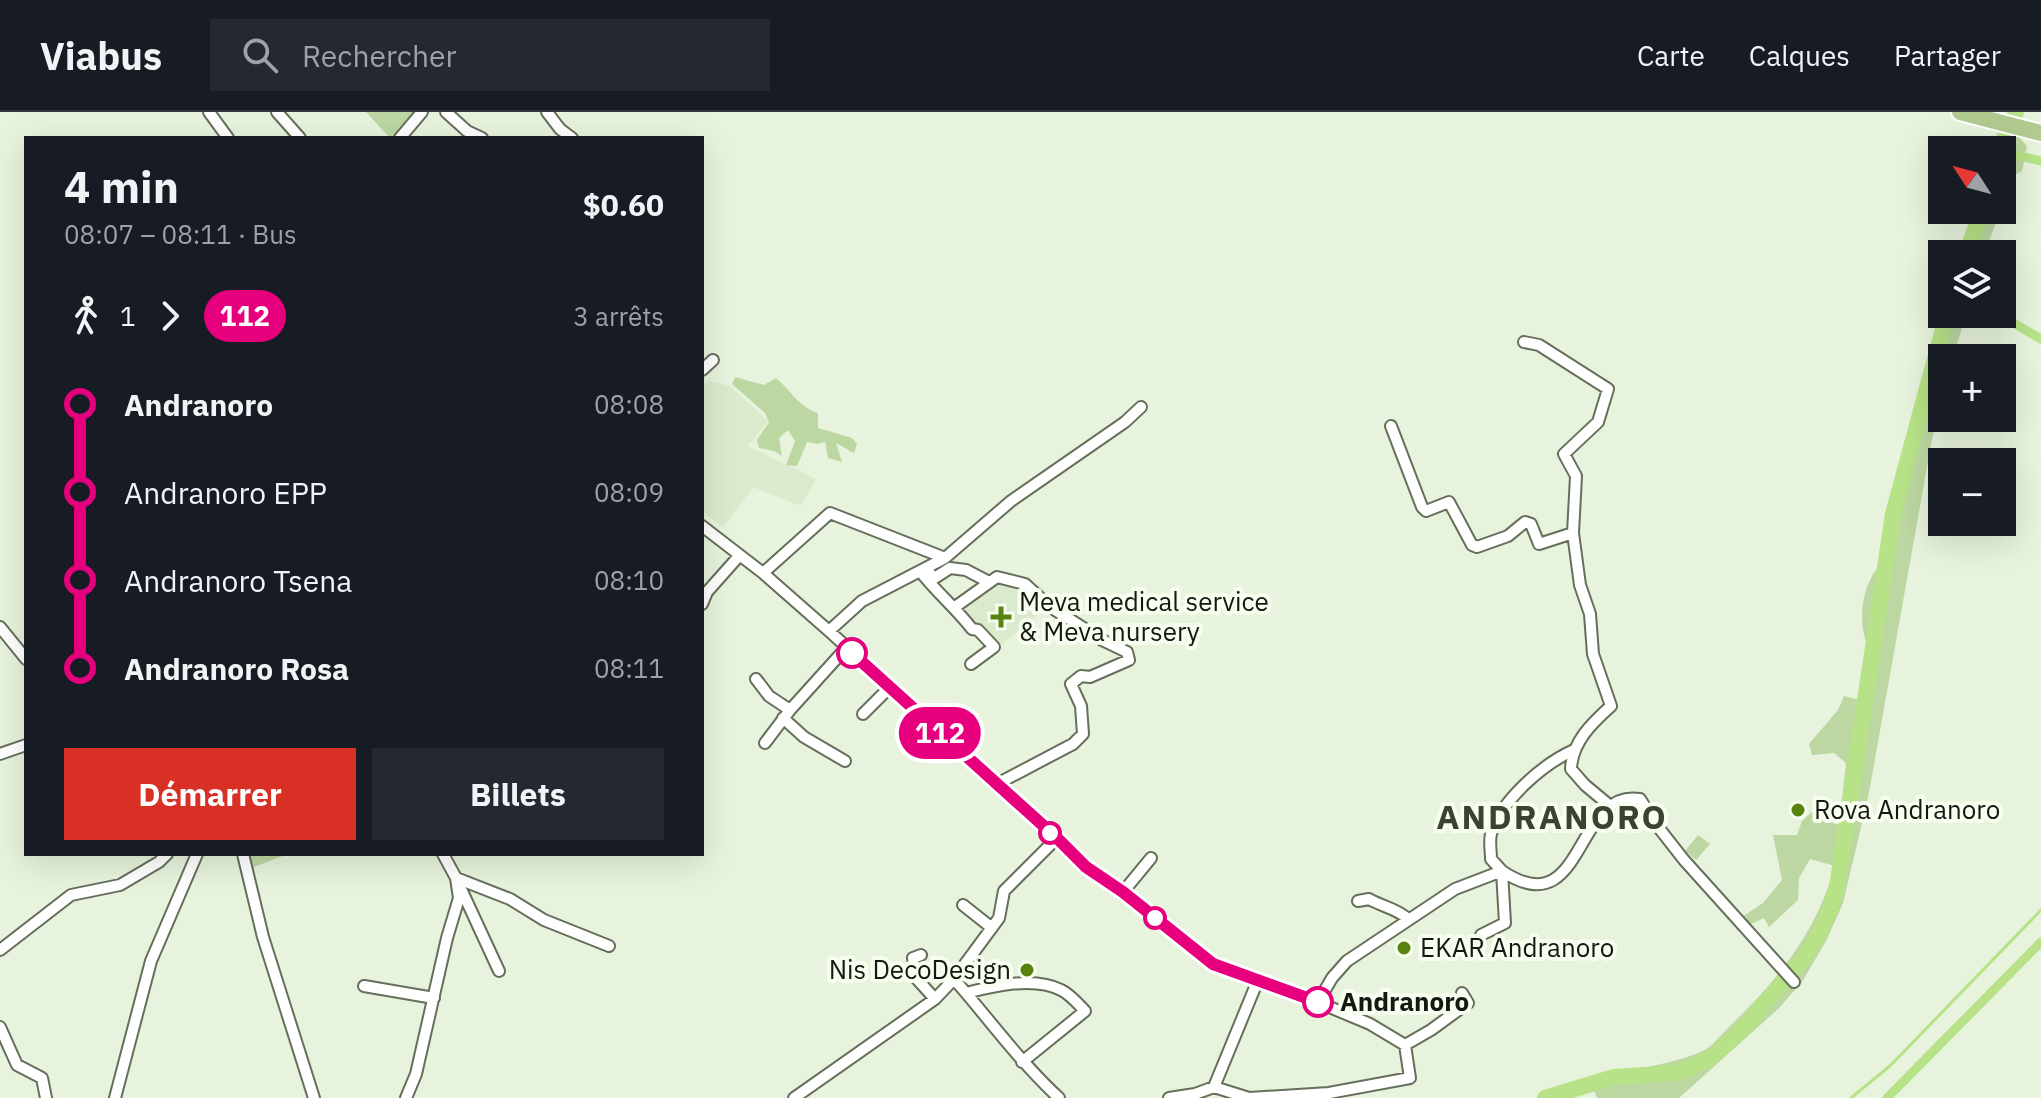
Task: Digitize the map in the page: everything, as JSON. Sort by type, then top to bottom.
[{"type":"main road","points":[[1960,112],[2036,132]]},
{"type":"street","points":[[209,112],[227,136]]},
{"type":"street","points":[[277,112],[298,136]]},
{"type":"street","points":[[402,136],[422,112]]},
{"type":"street","points":[[446,112],[467,131],[478,136]]},
{"type":"street","points":[[547,112],[569,136]]},
{"type":"street","points":[[1524,342],[1539,345],[1608,389],[1598,422],[1564,454],[1576,476],[1573,533],[1580,585],[1590,614],[1593,654],[1611,706],[1593,723],[1574,750],[1571,769],[1609,805]]},
{"type":"street","points":[[704,368],[713,360]]},
{"type":"street","points":[[829,631],[862,601],[945,558],[1011,501],[1125,422],[1141,407]]},
{"type":"street","points":[[1391,426],[1422,507],[1426,511],[1449,502],[1472,545],[1477,547],[1508,536],[1525,522],[1531,524],[1539,544],[1573,533]]},
{"type":"street","points":[[763,573],[830,513],[945,558]]},
{"type":"street","points":[[704,528],[763,573],[829,631],[1086,867],[1123,892],[1213,964],[1318,1002],[1370,1024],[1405,1045]]},
{"type":"street","points":[[704,599],[739,556]]},
{"type":"street","points":[[920,571],[930,573],[933,579],[950,568],[966,570],[989,582]]},
{"type":"street","points":[[920,571],[972,629],[978,630],[994,647],[971,664]]},
{"type":"street","points":[[955,607],[997,577],[1025,584],[1049,606],[1127,652],[1129,660],[1090,677],[1081,676],[1071,684],[1081,706],[1083,734],[1073,744],[997,784]]},
{"type":"street","points":[[0,627],[24,657]]},
{"type":"street","points":[[765,743],[786,714],[846,648]]},
{"type":"street","points":[[756,679],[804,737],[845,761]]},
{"type":"street","points":[[863,714],[890,687]]},
{"type":"street","points":[[0,754],[24,746]]},
{"type":"street","points":[[1574,750],[1552,759],[1517,793],[1497,818],[1490,837],[1491,859],[1502,871],[1517,881],[1534,886],[1552,883],[1569,864],[1609,805],[1621,799],[1640,799],[1684,860],[1794,982]]},
{"type":"street","points":[[794,1098],[935,999],[954,979],[999,918],[1004,891],[1057,838]]},
{"type":"street","points":[[0,950],[71,895],[120,885],[165,856]]},
{"type":"street","points":[[115,1098],[151,961],[196,856]]},
{"type":"street","points":[[243,856],[263,937],[314,1098]]},
{"type":"street","points":[[444,856],[499,971]]},
{"type":"street","points":[[1123,892],[1151,858]]},
{"type":"street","points":[[1318,1002],[1332,978],[1347,961],[1455,889],[1502,871]]},
{"type":"street","points":[[1481,935],[1505,923],[1502,871]]},
{"type":"street","points":[[456,878],[510,899],[544,920],[609,946]]},
{"type":"street","points":[[406,1098],[416,1074],[459,898],[456,878]]},
{"type":"street","points":[[1358,901],[1369,899],[1381,907],[1398,910],[1408,919]]},
{"type":"street","points":[[963,905],[992,928]]},
{"type":"street","points":[[921,955],[913,958],[916,978],[935,999]]},
{"type":"street","points":[[954,979],[1011,1044],[1022,1062],[1059,1098]]},
{"type":"street","points":[[1214,1087],[1258,980]]},
{"type":"street","points":[[966,993],[1003,984],[1051,987],[1060,989],[1085,1011],[1022,1062]]},
{"type":"street","points":[[364,986],[434,998]]},
{"type":"street","points":[[1405,1045],[1468,1003],[1462,993]]},
{"type":"street","points":[[0,1027],[17,1065],[42,1078],[46,1098]]},
{"type":"street","points":[[1169,1098],[1214,1087],[1249,1098],[1329,1093],[1410,1078],[1405,1045]]},
{"type":"shaded area","points":[[709,381],[730,386],[768,421],[748,446],[816,479],[801,506],[753,487],[723,528],[704,512],[704,385]]},
{"type":"shaded area","name":"Meva medical service & Meva nursery","points":[[996,581],[1024,588],[1046,609],[998,647],[974,626],[959,607],[991,588]]},
{"type":"green space","points":[[366,112],[423,112],[402,136],[388,136]]},
{"type":"green space","points":[[2016,136],[2027,146],[2022,171],[2016,174]]},
{"type":"green space","points":[[1974,224],[1996,224],[1989,240],[1969,240]]},
{"type":"green space","points":[[1943,328],[1962,328],[1957,344],[1938,344]]},
{"type":"green space","points":[[735,377],[764,385],[776,378],[801,403],[818,413],[818,428],[852,438],[857,444],[854,453],[836,443],[842,462],[828,458],[825,442],[807,442],[797,466],[786,465],[795,441],[788,430],[779,438],[782,456],[759,448],[757,440],[769,422],[765,413],[732,384]]},
{"type":"green space","points":[[1928,378],[1928,432],[1934,432],[1928,448],[1868,798],[1843,903],[1827,939],[1802,982],[1778,1009],[1679,1098],[1597,1098],[1589,1079],[1593,1075],[1661,1064],[1710,1047],[1781,970],[1818,911],[1835,866],[1810,859],[1799,878],[1798,900],[1769,927],[1764,918],[1749,925],[1742,917],[1763,903],[1782,880],[1773,835],[1797,835],[1802,821],[1813,811],[1839,825],[1846,763],[1834,753],[1812,755],[1809,744],[1838,710],[1844,696],[1860,700],[1870,650],[1862,618],[1865,594],[1874,572],[1881,564],[1911,435]]},
{"type":"green space","points":[[1698,835],[1710,844],[1696,860],[1685,851]]},
{"type":"green space","points":[[247,856],[282,856],[249,869]]},
{"type":"waterway","points":[[2007,136],[2016,112]]},
{"type":"waterway","points":[[2016,155],[2041,161]]},
{"type":"waterway","points":[[1971,240],[1977,224]]},
{"type":"waterway","points":[[2016,325],[2041,339]]},
{"type":"waterway","points":[[1545,1098],[1614,1077],[1677,1073],[1708,1060],[1740,1032],[1808,953],[1827,918],[1837,887],[1893,514],[1943,328]]},
{"type":"waterway","points":[[1851,1098],[1891,1065],[2041,910]]},
{"type":"waterway","points":[[1887,1098],[2041,942]]},
{"type":"bus line","name":"112","points":[[852,653],[1086,867],[1123,892],[1213,964],[1318,1002]]},
{"type":"place","name":"Meva medical service & Meva nursery","points":[[1001,617]]},
{"type":"place","name":"Rova Andranoro","points":[[1798,810]]},
{"type":"place","name":"EKAR Andranoro","points":[[1404,948]]},
{"type":"place","name":"Nis DecoDesign","points":[[1027,970]]},
{"type":"place","name":"Andranoro","points":[[1318,1002]]},
{"type":"district","name":"ANDRANORO","points":[[1552,817]]}]
